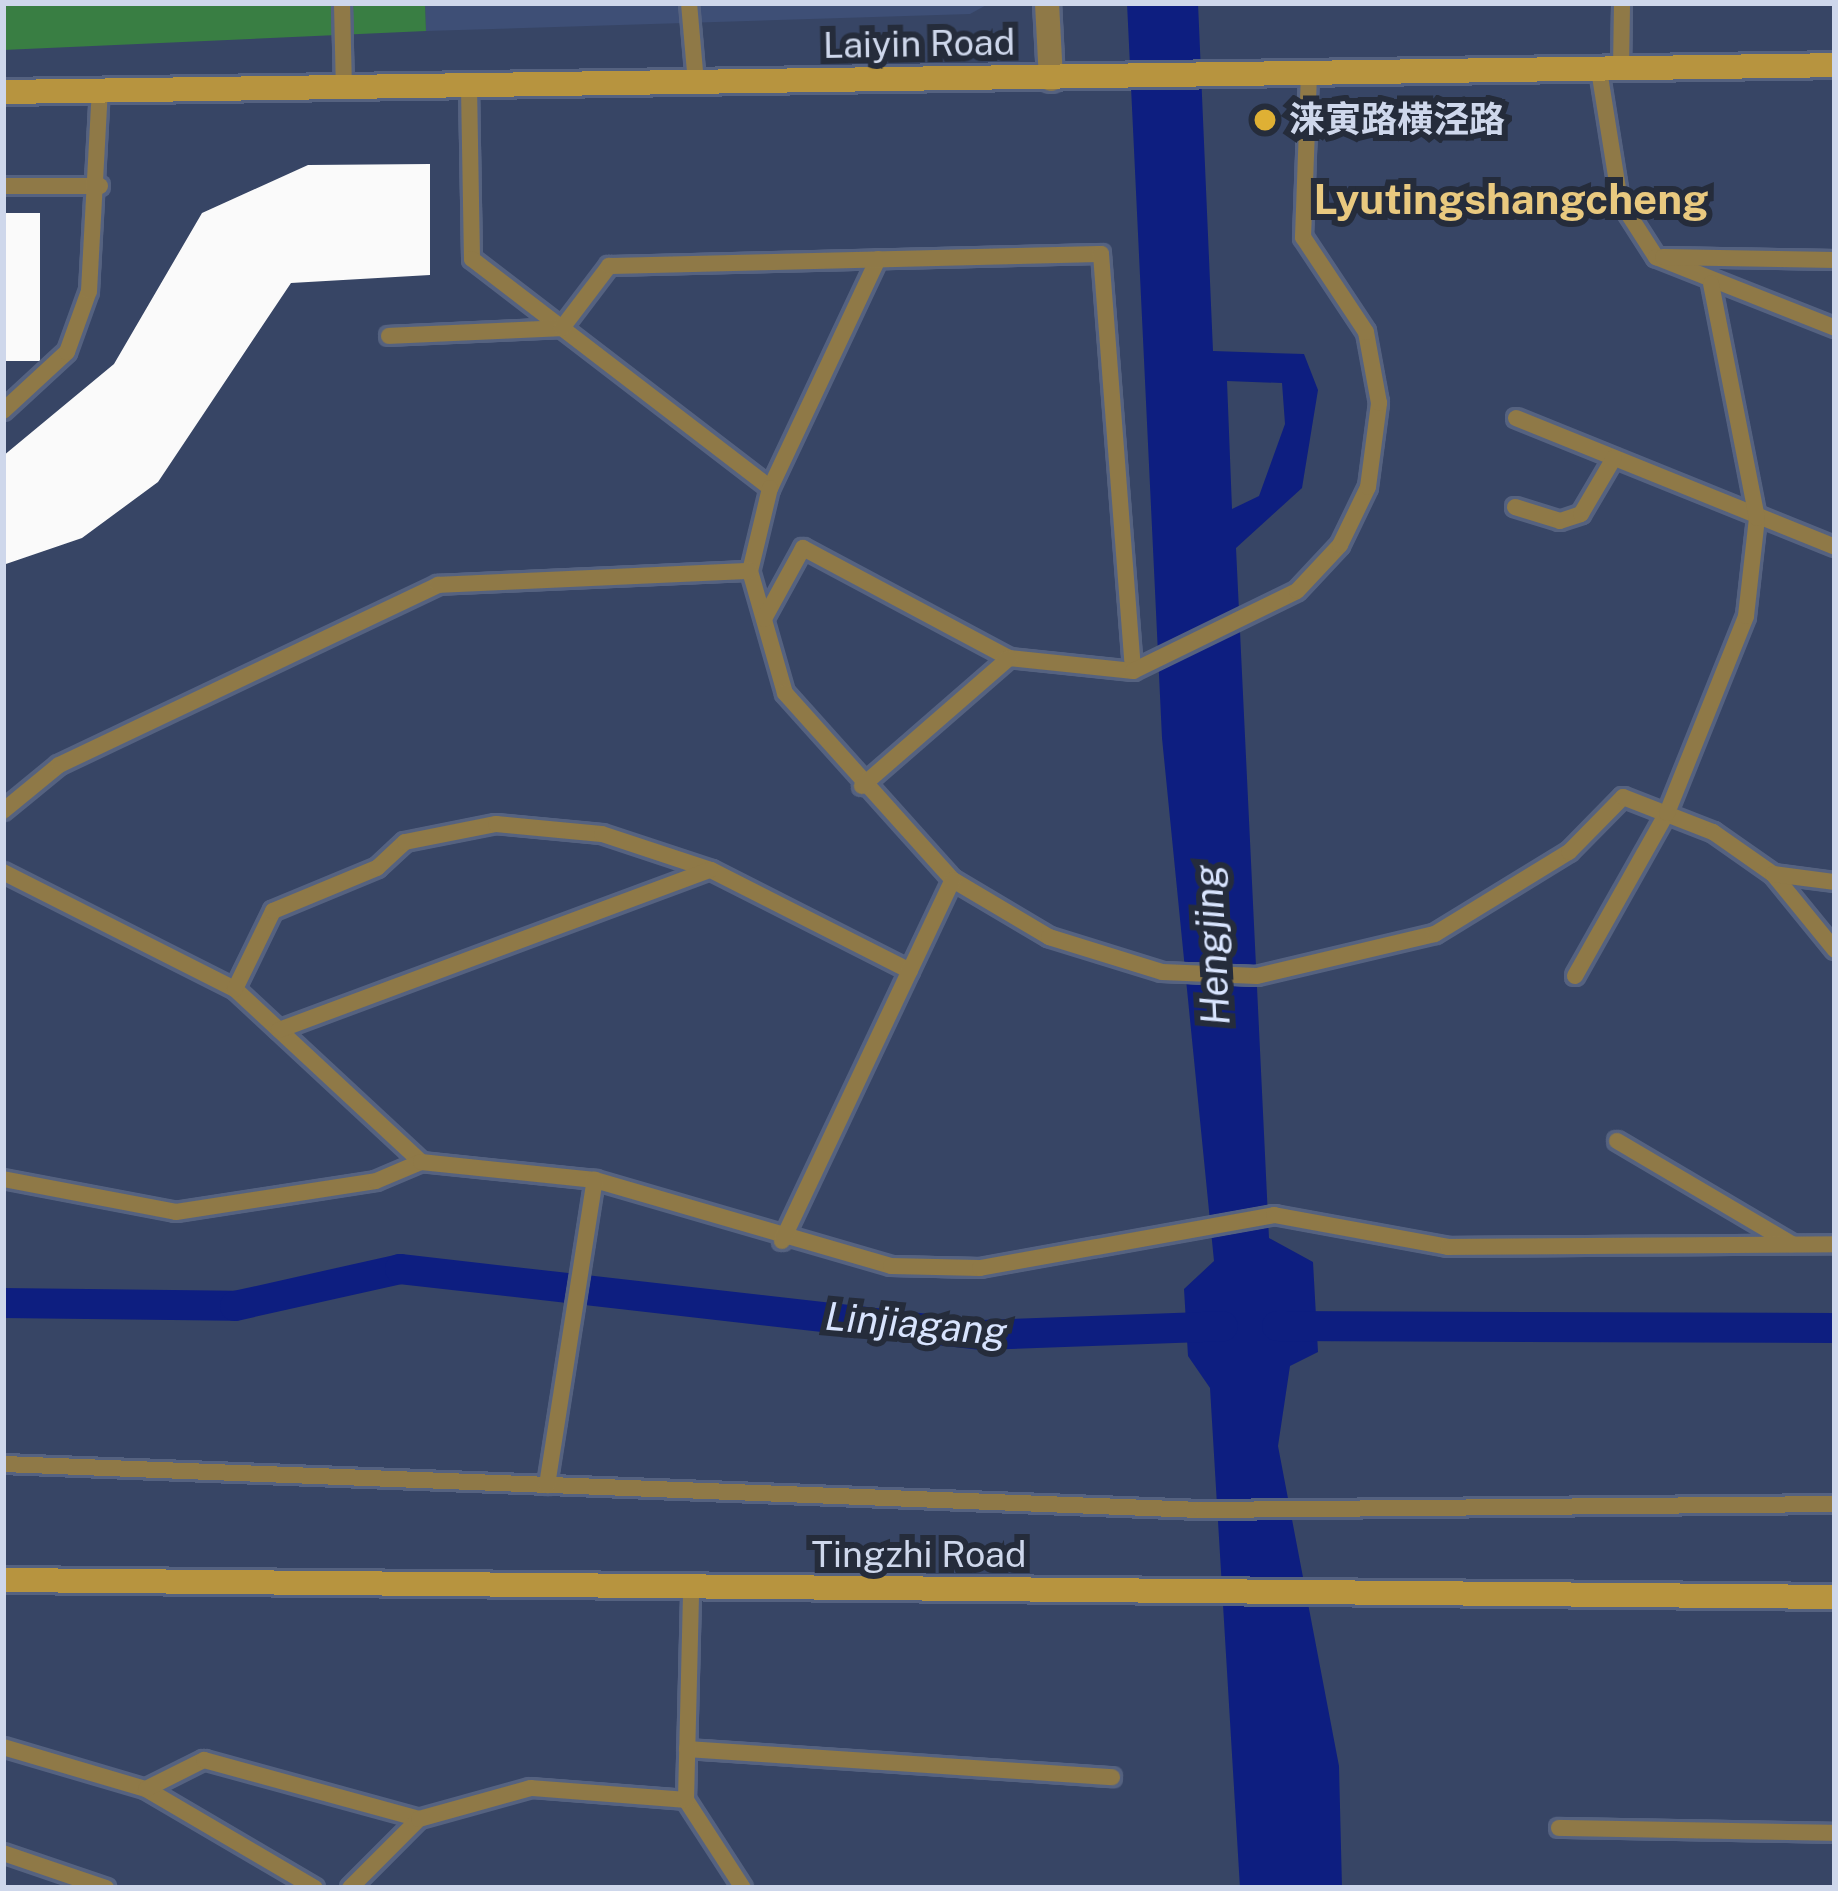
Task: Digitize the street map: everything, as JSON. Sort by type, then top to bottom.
[{"type":"street","points":[[1047,3],[1051,79]]},
{"type":"street","name":"Laiyin Road","points":[[3,92],[1118,80],[1835,65]]},
{"type":"street","name":"Tingzhi Road","points":[[3,1580],[691,1592],[1201,1590],[1835,1597]]},
{"type":"lane","points":[[342,3],[344,88]]},
{"type":"lane","points":[[689,3],[696,83]]},
{"type":"lane","points":[[1622,3],[1610,69],[1620,201],[1657,257],[1711,283],[1835,328]]},
{"type":"lane","points":[[764,619],[803,548],[1010,658],[1133,671],[1235,629],[1297,591],[1340,545],[1368,488],[1379,403],[1366,332],[1303,237],[1309,76]]},
{"type":"lane","points":[[470,87],[472,259],[770,488]]},
{"type":"lane","points":[[3,411],[67,352],[89,291],[100,186],[100,92]]},
{"type":"lane","points":[[3,186],[100,186]]},
{"type":"lane","points":[[562,328],[609,266],[1102,254],[1133,671]]},
{"type":"lane","points":[[1657,257],[1835,260]]},
{"type":"lane","points":[[878,259],[770,488],[750,571],[785,693],[862,786],[953,880],[1049,937],[1162,972],[1256,976],[1436,934],[1569,852],[1623,796],[1667,813],[1773,874],[1835,950]]},
{"type":"lane","points":[[1575,976],[1667,813],[1746,616],[1757,518],[1711,283]]},
{"type":"lane","points":[[389,336],[562,328]]},
{"type":"lane","points":[[1516,418],[1835,547]]},
{"type":"lane","points":[[1515,508],[1560,521],[1581,514],[1614,458]]},
{"type":"lane","points":[[3,811],[59,766],[437,585],[750,571]]},
{"type":"lane","points":[[862,786],[1010,658]]},
{"type":"lane","points":[[235,989],[273,910],[377,868],[405,842],[496,824],[602,834],[711,870],[910,971]]},
{"type":"lane","points":[[279,1030],[711,870]]},
{"type":"lane","points":[[3,872],[235,989],[422,1162]]},
{"type":"lane","points":[[1773,874],[1835,882]]},
{"type":"lane","points":[[782,1240],[953,880]]},
{"type":"lane","points":[[1617,1141],[1792,1245]]},
{"type":"lane","points":[[3,1179],[176,1212],[376,1180],[422,1162],[596,1180],[782,1240],[891,1266],[980,1268],[1274,1215],[1448,1247],[1835,1244]]},
{"type":"lane","points":[[547,1485],[596,1180]]},
{"type":"lane","points":[[3,1464],[1202,1510],[1835,1504]]},
{"type":"lane","points":[[691,1592],[686,1800],[742,1888]]},
{"type":"lane","points":[[3,1747],[146,1789],[316,1888]]},
{"type":"lane","points":[[687,1749],[1112,1778]]},
{"type":"lane","points":[[146,1789],[204,1760],[419,1820]]},
{"type":"lane","points":[[350,1888],[419,1820],[531,1787],[686,1800]]},
{"type":"lane","points":[[1558,1828],[1835,1833]]},
{"type":"lane","points":[[3,1853],[106,1888]]},
{"type":"shaded area","points":[[425,3],[990,3],[970,14],[426,31]]},
{"type":"green space","points":[[3,3],[425,3],[426,31],[3,50]]},
{"type":"water","name":"Hengjing","points":[[1127,3],[1198,3],[1213,351],[1304,354],[1318,390],[1302,488],[1236,548],[1269,1238],[1313,1262],[1318,1352],[1290,1366],[1278,1446],[1339,1766],[1342,1888],[1240,1888],[1210,1388],[1188,1356],[1184,1289],[1214,1261],[1162,738]],"holes":[[[1227,381],[1282,383],[1285,424],[1259,496],[1232,509]]]},
{"type":"building","points":[[430,164],[430,275],[291,283],[158,482],[82,538],[3,565],[3,456],[114,364],[202,213],[308,165]]},
{"type":"building","points":[[3,213],[40,213],[40,361],[3,361]]},
{"type":"waterway","name":"Linjiagang","points":[[3,1303],[235,1306],[400,1269],[982,1335],[1223,1326]]},
{"type":"waterway","name":"Linjiagang","points":[[1277,1326],[1835,1328]]},
{"type":"place","name":"涞寅路横泾路","points":[[1265,120]]},
{"type":"district","name":"Lyutingshangcheng","points":[[1511,199]]}]
